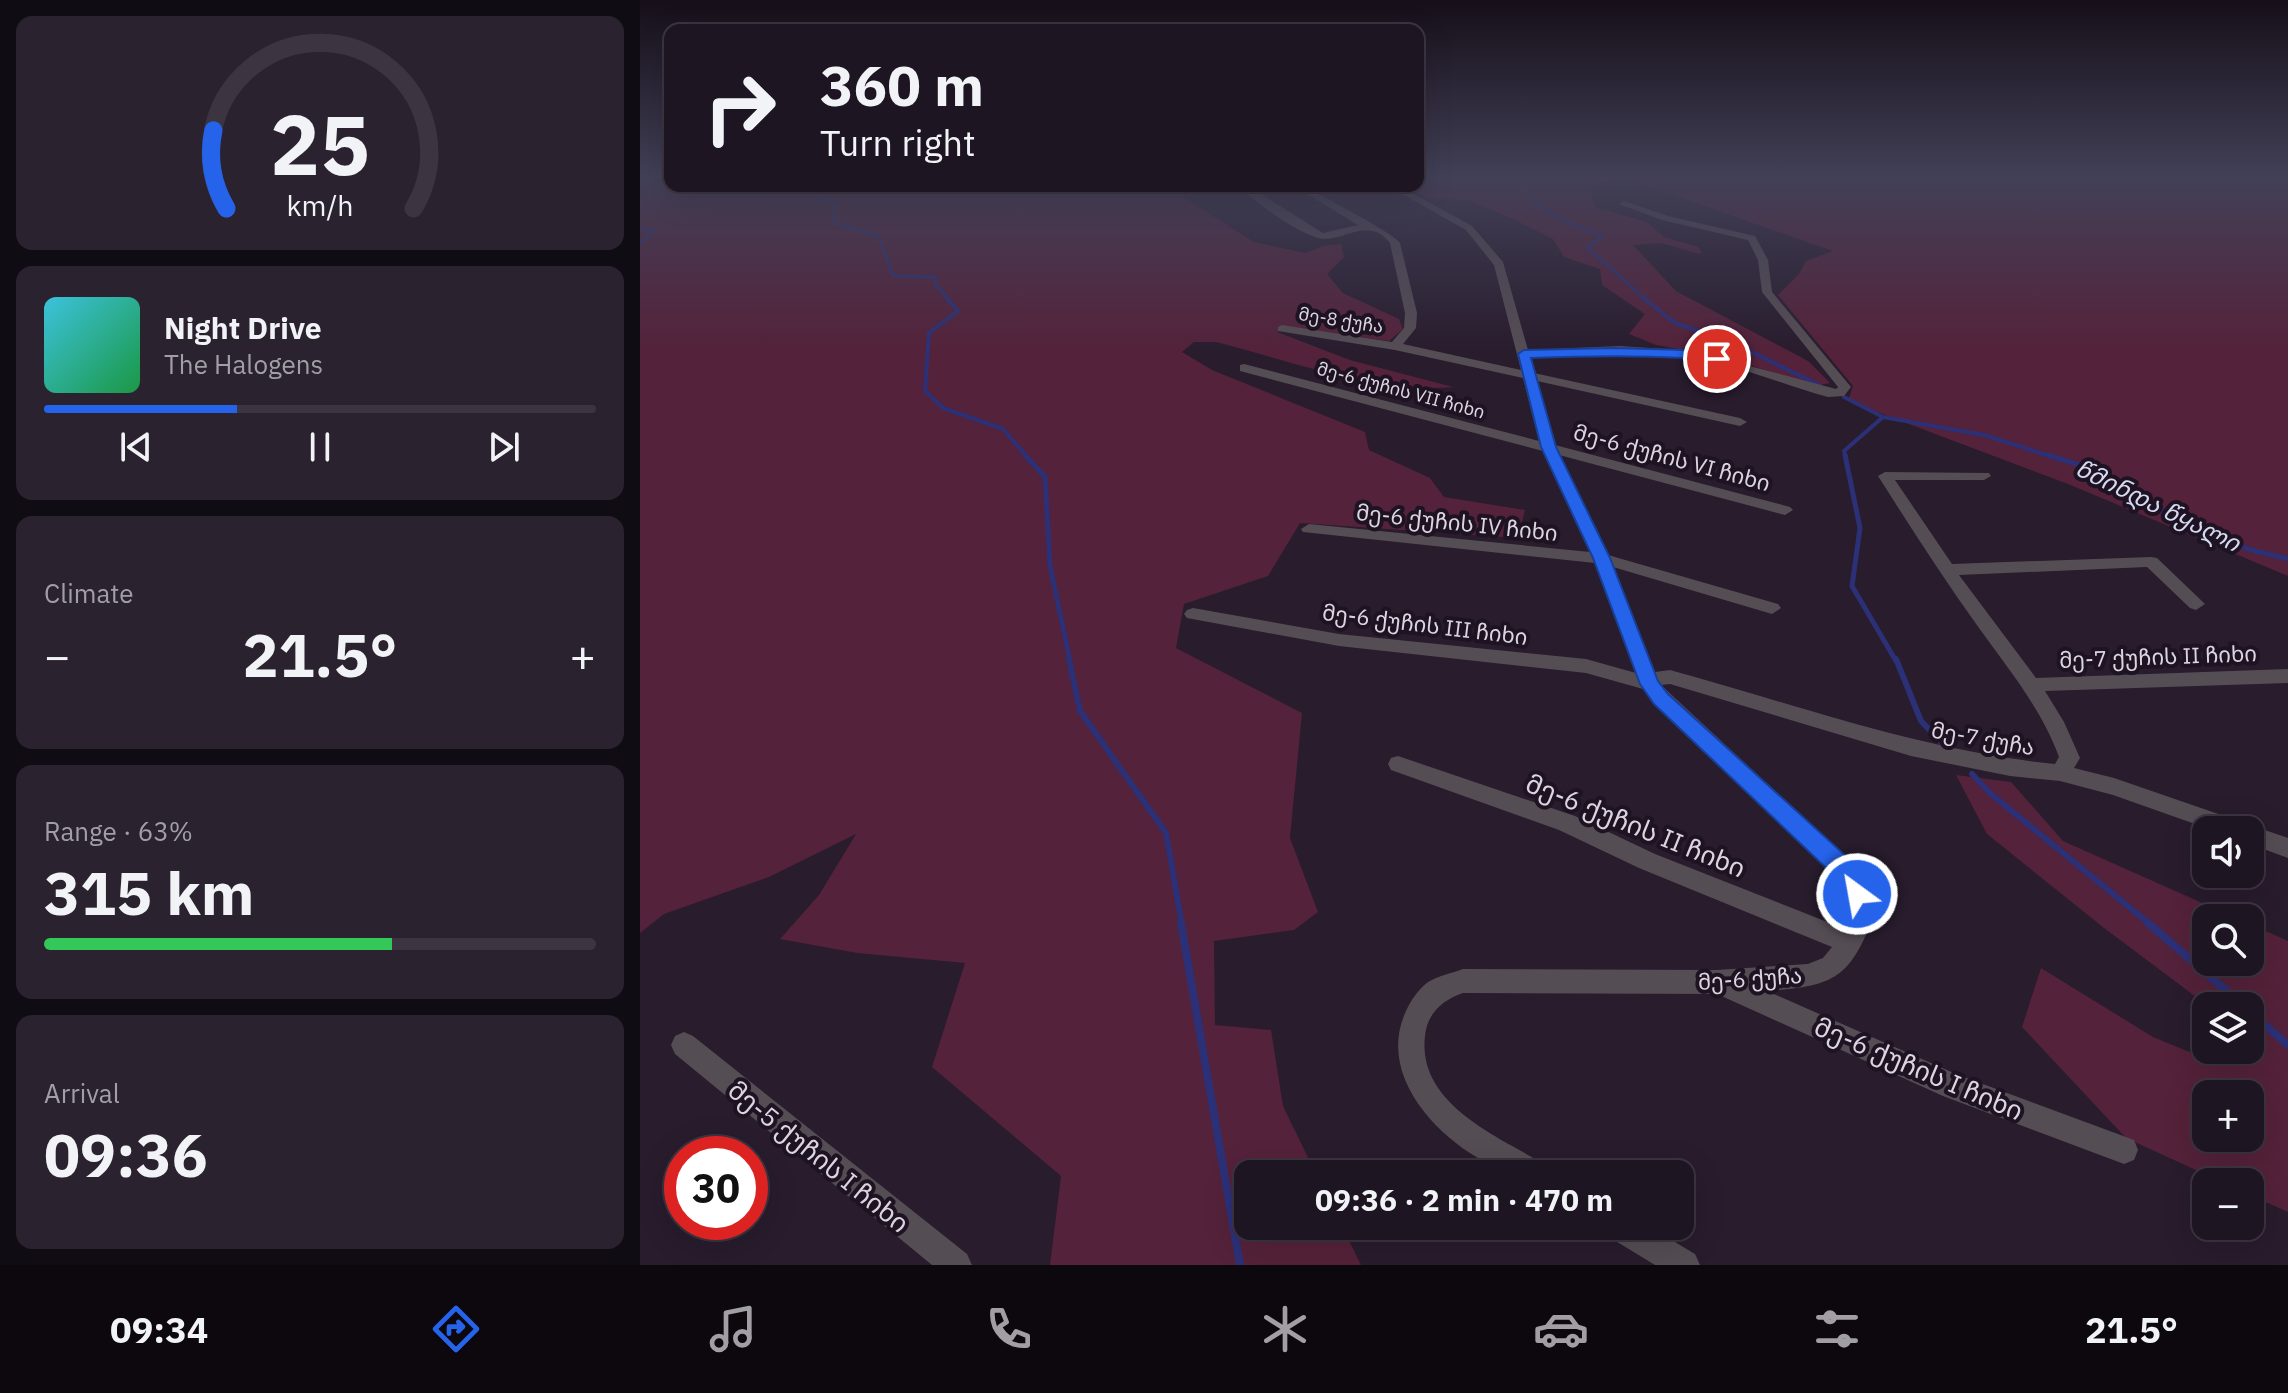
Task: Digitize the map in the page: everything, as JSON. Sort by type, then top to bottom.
[{"type":"street","name":"მე-8 ქუჩა","points":[[1388,235],[1395,243],[1411,313],[1410,328],[1395,346]]},
{"type":"street","points":[[1478,235],[1499,264],[1548,447],[1601,558],[1650,684],[1661,699],[1851,876],[1863,913],[1851,943]]},
{"type":"street","points":[[1524,354],[1615,351],[1685,354],[1717,359],[1828,393],[1839,393],[1845,387],[1767,292],[1763,260],[1752,238],[1739,235]]},
{"type":"street","name":"მე-8 ქუჩა","points":[[1282,329],[1395,346],[1740,422]]},
{"type":"street","name":"მე-6 ქუჩის VII ჩიხი","points":[[1244,368],[1548,447]]},
{"type":"street","name":"მე-6 ქუჩის VI ჩიხი","points":[[1548,447],[1785,510]]},
{"type":"street","name":"მე-7 ქუჩა","points":[[1650,684],[1657,678],[1670,677],[1936,756],[2011,770],[2060,773],[2070,758],[2030,685],[1946,570],[1885,476],[1984,476]]},
{"type":"street","name":"მე-6 ქუჩის IV ჩიხი","points":[[1309,529],[1601,558],[1772,608]]},
{"type":"street","points":[[1946,570],[2151,562],[2196,604]]},
{"type":"street","name":"მე-6 ქუჩის III ჩიხი","points":[[1193,614],[1339,640],[1586,666],[1650,684]]},
{"type":"street","name":"მე-7 ქუჩის II ჩიხი","points":[[2030,685],[2288,676]]},
{"type":"street","name":"მე-6 ქუჩის II ჩიხი","points":[[1398,764],[1567,823],[1647,861],[1851,943]]},
{"type":"street","points":[[2060,773],[2114,787],[2198,816]]},
{"type":"street","points":[[2264,839],[2288,848]]},
{"type":"street","name":"მე-6 ქუჩა","points":[[1511,1160],[1455,1126],[1432,1104],[1420,1084],[1412,1060],[1411,1034],[1418,1012],[1436,992],[1463,981],[1717,982],[1808,976],[1832,966],[1851,943]]},
{"type":"street","name":"მე-6 ქუჩის I ჩიხი","points":[[1717,982],[1953,1086],[2124,1150]]},
{"type":"street","name":"მე-5 ქუჩის I ჩიხი","points":[[684,1045],[956,1265]]},
{"type":"street","points":[[1643,1240],[1684,1265]]},
{"type":"shaded area","points":[[640,235],[1243,235],[1254,242],[1306,253],[1323,246],[1341,244],[1344,257],[1327,274],[1343,293],[1399,319],[1403,329],[1389,341],[1290,327],[1277,332],[1350,360],[1453,387],[1425,388],[1365,381],[1216,342],[1194,342],[1182,352],[1212,370],[1365,432],[1369,450],[1430,478],[1444,497],[1525,510],[1518,538],[1300,523],[1268,576],[1184,604],[1176,648],[1302,713],[1290,838],[1318,912],[1294,930],[1214,941],[1215,1025],[1271,1030],[1283,1106],[1309,1160],[1234,1160],[1234,1240],[1349,1240],[1361,1265],[1050,1265],[1061,1176],[932,1067],[965,963],[857,953],[780,939],[819,895],[856,834],[769,877],[664,914],[640,933]]},
{"type":"shaded area","points":[[1545,235],[1662,235],[1698,247],[1702,252],[1700,254],[1661,243],[1633,245],[1676,291],[1808,361],[1830,383],[1816,386],[1724,357],[1656,345],[1629,334],[1645,314],[1602,285],[1600,269],[1564,257],[1553,239]]},
{"type":"shaded area","points":[[1788,235],[2288,235],[2288,576],[2068,484],[1848,401],[1853,386],[1778,295],[1799,274],[1806,261],[1833,251]]},
{"type":"shaded area","points":[[1956,775],[2011,782],[2063,841],[2205,904],[2192,904],[2192,976],[2264,976],[2264,930],[2288,941],[2288,1212],[2264,1201],[2264,1168],[2192,1168],[2126,1138],[2022,1027],[2041,968],[2153,1037],[2192,1053],[2192,1064],[2264,1064],[2264,992],[2192,994],[1987,834]]},
{"type":"waterway","points":[[640,244],[649,235]]},
{"type":"waterway","points":[[876,235],[879,236],[893,276],[935,277],[936,285],[948,299]]},
{"type":"waterway","name":"წმინდა წყალი","points":[[1601,235],[1603,236],[1587,247],[1645,299]]},
{"type":"waterway","points":[[946,297],[958,311],[929,333],[925,391],[943,408],[1003,429],[1027,457]]},
{"type":"waterway","name":"წმინდა წყალი","points":[[1642,297],[1675,323],[1731,342],[1819,385]]},
{"type":"waterway","name":"წმინდა წყალი","points":[[1844,397],[1883,417]]},
{"type":"waterway","points":[[1846,457],[1844,451],[1883,417]]},
{"type":"waterway","name":"წმინდა წყალი","points":[[1883,417],[1984,435],[2053,457]]},
{"type":"waterway","points":[[1025,455],[1045,477],[1050,566],[1070,661]]},
{"type":"waterway","points":[[1845,455],[1860,528],[1852,586],[1896,661]]},
{"type":"waterway","name":"წმინდა წყალი","points":[[2047,455],[2096,470],[2165,513],[2248,549],[2288,559]]},
{"type":"waterway","points":[[1069,659],[1080,711],[1166,833],[1182,925]]},
{"type":"waterway","points":[[1896,659],[1921,721],[1946,747]]},
{"type":"waterway","points":[[1972,774],[1991,794],[2151,925]]},
{"type":"waterway","points":[[1181,923],[1240,1265]]},
{"type":"waterway","points":[[2148,923],[2228,992]]},
{"type":"waterway","points":[[2264,1024],[2288,1045]]},
{"type":"route","points":[[1717,359],[1685,354],[1615,351],[1524,354],[1548,447],[1601,558],[1650,684],[1661,699],[1813,837],[1851,876],[1857,894]]}]
